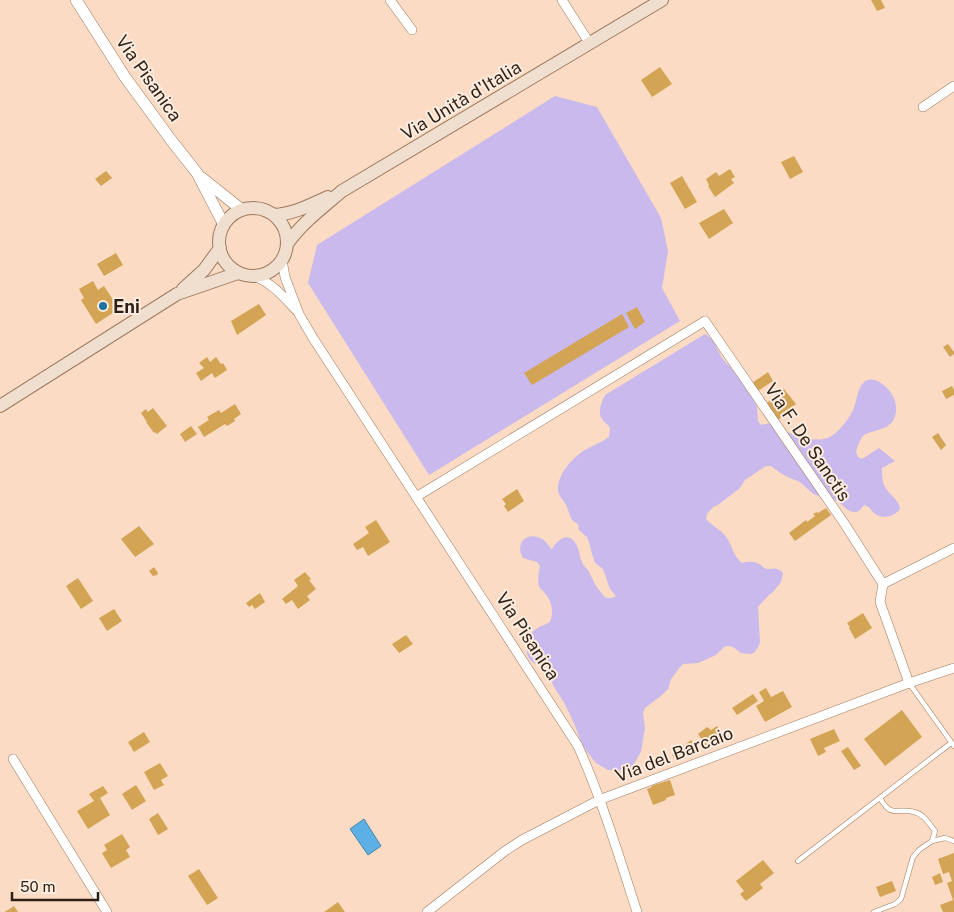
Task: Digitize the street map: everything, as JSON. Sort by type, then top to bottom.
[{"type":"main road","name":"Via Unità d'Italia","points":[[287,244],[305,222],[342,191],[662,0]]},
{"type":"main road","points":[[274,215],[302,209],[342,191]]},
{"type":"main road","points":[[250,208],[258,208],[274,215],[283,225],[287,237],[286,252],[282,260],[266,274],[246,276],[238,273],[224,260],[220,248],[219,240],[224,225],[232,216],[250,208]]},
{"type":"main road","points":[[0,406],[177,294],[204,270],[220,248]]},
{"type":"main road","points":[[177,294],[238,273]]},
{"type":"street","name":"Via Pisanica","points":[[76,0],[125,77],[197,174],[224,225]]},
{"type":"street","points":[[390,0],[412,30]]},
{"type":"street","points":[[562,0],[590,44]]},
{"type":"street","points":[[923,107],[954,86]]},
{"type":"street","name":"Via Pisanica","points":[[197,174],[242,210]]},
{"type":"street","name":"Via Pisanica","points":[[282,260],[285,277],[299,314],[313,338],[578,746],[589,770],[637,912]]},
{"type":"street","name":"Via Pisanica","points":[[255,276],[278,290],[299,314]]},
{"type":"street","name":"Via F. De Sanctis","points":[[416,497],[705,321],[844,523],[883,584]]},
{"type":"street","points":[[909,683],[880,602],[883,584],[954,548]]},
{"type":"street","name":"Via del Barcaio","points":[[427,912],[505,851],[522,840],[599,800],[909,683],[954,668]]},
{"type":"street","points":[[13,760],[106,912]]},
{"type":"lane","points":[[798,861],[952,744],[909,683]]},
{"type":"lane","points":[[880,798],[889,810],[914,811],[921,815],[935,831],[954,842]]},
{"type":"lane","points":[[932,842],[935,831]]},
{"type":"lane","points":[[874,912],[895,904],[901,899],[913,857],[919,850],[932,842],[945,838]]},
{"type":"shaded area","points":[[555,96],[597,107],[661,218],[668,251],[662,288],[680,321],[429,475],[308,283],[317,245]]},
{"type":"shaded area","points":[[705,334],[713,340],[722,358],[740,378],[749,392],[757,406],[758,421],[761,425],[770,423],[782,430],[804,438],[824,439],[837,432],[853,410],[860,388],[864,382],[868,380],[878,381],[887,388],[895,402],[896,412],[892,423],[864,435],[856,452],[858,457],[862,459],[879,448],[895,461],[882,468],[882,476],[884,485],[898,502],[900,509],[891,516],[884,517],[877,515],[864,505],[858,511],[850,511],[837,501],[814,494],[798,481],[785,476],[771,466],[766,466],[745,480],[740,488],[713,507],[707,514],[706,519],[725,535],[739,561],[742,563],[756,563],[767,569],[778,569],[783,573],[781,582],[758,607],[760,643],[755,652],[751,654],[741,653],[728,646],[724,647],[716,655],[698,663],[683,664],[671,679],[668,689],[645,708],[643,713],[645,728],[641,752],[632,767],[623,771],[608,770],[596,763],[581,742],[565,704],[554,687],[549,667],[535,664],[527,653],[530,635],[533,631],[550,622],[552,606],[547,595],[539,586],[540,566],[537,562],[523,558],[520,548],[523,540],[530,536],[544,540],[552,549],[559,540],[567,537],[570,538],[574,541],[580,558],[600,592],[606,598],[616,596],[610,589],[603,569],[595,563],[587,537],[579,530],[578,524],[571,518],[566,505],[559,495],[559,481],[574,458],[609,437],[610,428],[600,415],[605,395]]},
{"type":"water","points":[[364,819],[381,846],[368,855],[350,829]]},
{"type":"building","points":[[871,0],[881,0],[885,8],[877,11]]},
{"type":"building","points":[[660,67],[672,84],[652,97],[641,80]]},
{"type":"building","points":[[794,156],[803,172],[790,179],[781,162]]},
{"type":"building","points":[[730,169],[735,177],[731,179],[734,183],[715,197],[706,179],[716,172],[719,176]]},
{"type":"building","points":[[106,171],[112,178],[101,186],[95,179]]},
{"type":"building","points":[[682,176],[697,202],[685,209],[670,183]]},
{"type":"building","points":[[724,209],[733,223],[709,239],[699,223]]},
{"type":"building","points":[[116,253],[123,265],[104,276],[97,264]]},
{"type":"building","points":[[93,281],[98,290],[104,286],[119,309],[96,324],[81,300],[84,298],[79,289]]},
{"type":"building","points":[[259,304],[266,315],[237,335],[231,321]]},
{"type":"building","points":[[637,307],[645,322],[635,329],[626,313]]},
{"type":"building","points":[[622,314],[629,327],[532,385],[524,373]]},
{"type":"building","points":[[948,344],[954,352],[950,357],[943,347]]},
{"type":"building","points":[[207,357],[210,362],[216,357],[227,370],[215,378],[212,373],[201,381],[196,373],[204,368],[199,363]]},
{"type":"building","points":[[768,372],[773,381],[758,391],[752,383]]},
{"type":"building","points":[[952,386],[954,395],[946,399],[942,391]]},
{"type":"building","points":[[784,389],[796,404],[778,420],[765,405]]},
{"type":"building","points":[[235,404],[241,414],[234,419],[235,421],[227,426],[225,424],[204,437],[198,427],[209,420],[207,417],[219,410],[221,413]]},
{"type":"building","points":[[153,408],[167,426],[157,434],[154,433],[141,413],[146,409],[148,412]]},
{"type":"building","points":[[191,426],[197,434],[185,442],[180,434]]},
{"type":"building","points":[[938,433],[946,445],[941,450],[932,437]]},
{"type":"building","points":[[517,489],[524,501],[508,512],[504,506],[506,504],[502,499]]},
{"type":"building","points":[[826,508],[831,515],[795,541],[789,533],[806,520],[807,522],[815,516],[813,514]]},
{"type":"building","points":[[376,520],[390,542],[368,556],[363,547],[357,550],[353,544],[369,533],[365,527]]},
{"type":"building","points":[[139,526],[154,544],[135,557],[121,539]]},
{"type":"building","points":[[154,567],[158,573],[153,576],[149,571]]},
{"type":"building","points":[[305,572],[316,589],[307,596],[310,600],[298,609],[292,600],[286,604],[282,599],[298,586],[294,580]]},
{"type":"building","points":[[78,578],[93,601],[81,609],[66,586]]},
{"type":"building","points":[[260,593],[265,602],[255,609],[252,605],[249,607],[246,603]]},
{"type":"building","points":[[114,609],[122,621],[107,631],[99,618]]},
{"type":"building","points":[[863,613],[872,628],[855,639],[847,623]]},
{"type":"building","points":[[406,635],[413,644],[399,653],[392,644]]},
{"type":"building","points":[[766,688],[771,697],[783,691],[792,707],[765,722],[756,706],[764,701],[759,692]]},
{"type":"building","points":[[753,694],[758,701],[737,715],[732,708]]},
{"type":"building","points":[[902,710],[922,737],[885,766],[864,739]]},
{"type":"building","points":[[717,726],[723,735],[706,746],[698,734],[707,727],[711,730]]},
{"type":"building","points":[[834,729],[840,741],[824,748],[826,752],[818,756],[810,739]]},
{"type":"building","points":[[144,732],[150,742],[134,752],[128,742]]},
{"type":"building","points":[[691,740],[697,748],[688,755],[685,752],[676,760],[672,755]]},
{"type":"building","points":[[848,747],[861,766],[854,770],[841,751]]},
{"type":"building","points":[[160,763],[168,776],[161,780],[164,785],[154,790],[144,772]]},
{"type":"building","points":[[670,780],[675,795],[653,805],[647,789]]},
{"type":"building","points":[[136,785],[146,801],[132,810],[122,794]]},
{"type":"building","points":[[103,786],[108,793],[100,798],[110,815],[88,829],[77,811],[94,801],[89,794]]},
{"type":"building","points":[[158,813],[168,829],[158,835],[149,819]]},
{"type":"building","points":[[122,834],[130,847],[126,850],[130,857],[111,868],[102,853],[107,850],[104,845]]},
{"type":"building","points":[[954,853],[954,912],[943,912],[940,905],[953,900],[947,883],[952,881],[949,872],[943,874],[938,859]]},
{"type":"building","points":[[763,860],[774,873],[760,884],[763,888],[746,901],[740,894],[744,891],[736,881]]},
{"type":"building","points":[[199,869],[218,898],[207,905],[188,876]]},
{"type":"building","points":[[940,873],[943,882],[935,885],[932,877]]},
{"type":"building","points":[[892,881],[896,891],[880,897],[876,887]]},
{"type":"building","points":[[338,902],[345,912],[324,912]]},
{"type":"building","points":[[14,906],[18,912],[4,912],[8,910]]},
{"type":"place","name":"Eni","points":[[103,306]]}]
